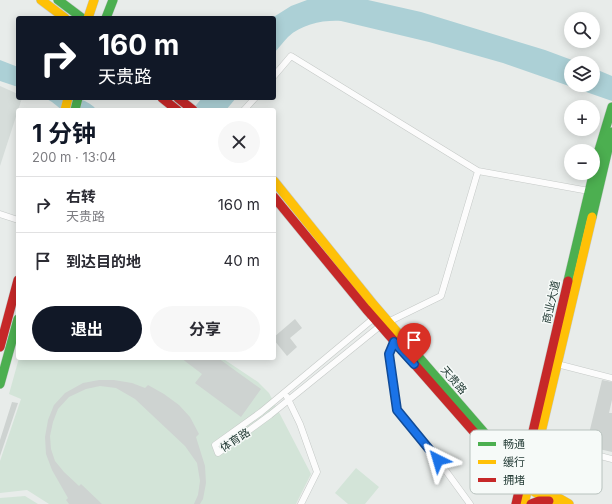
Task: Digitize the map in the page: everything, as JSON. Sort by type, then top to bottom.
[{"type":"main road","points":[[41,0],[62,16]]},
{"type":"main road","points":[[58,0],[79,16]]},
{"type":"main road","points":[[89,16],[94,0]]},
{"type":"main road","points":[[107,16],[113,0]]},
{"type":"main road","points":[[164,100],[174,108]]},
{"type":"main road","points":[[181,100],[191,108]]},
{"type":"main road","name":"商业大道","points":[[534,430],[589,191],[611,109]]},
{"type":"main road","name":"商业大道","points":[[541,430],[612,132]]},
{"type":"main road","name":"天贵路","points":[[276,185],[384,324],[481,430]]},
{"type":"main road","name":"天贵路","points":[[276,199],[374,318],[384,324],[394,342],[472,430]]},
{"type":"main road","points":[[0,347],[16,287]]},
{"type":"main road","points":[[0,384],[16,326]]},
{"type":"main road","name":"商业大道","points":[[516,504],[520,494]]},
{"type":"main road","name":"商业大道","points":[[524,494],[524,504]]},
{"type":"main road","name":"天贵路","points":[[541,494],[552,502]]},
{"type":"main road","name":"天贵路","points":[[549,494],[569,504]]},
{"type":"main road","points":[[531,504],[539,501],[552,502]]},
{"type":"street","points":[[276,74],[291,56],[478,170],[589,191]]},
{"type":"street","points":[[246,108],[252,100]]},
{"type":"street","name":"体育路","points":[[374,318],[261,412],[215,445],[218,453],[289,400],[384,324],[441,296],[478,170]]},
{"type":"street","points":[[0,214],[16,219]]},
{"type":"street","points":[[394,342],[389,354],[397,410],[438,460],[470,504]]},
{"type":"street","points":[[557,364],[612,378]]},
{"type":"street","points":[[285,392],[300,424],[317,472],[301,504]]},
{"type":"street","points":[[602,456],[612,459]]},
{"type":"shaded area","points":[[0,86],[16,93],[16,100],[21,100],[19,108],[16,108],[16,117],[0,166]]},
{"type":"green space","points":[[18,360],[225,360],[258,382],[269,393],[311,474],[296,504],[49,504],[27,490],[0,493],[0,461],[21,399],[9,394]]},
{"type":"green space","points":[[356,468],[379,487],[365,504],[348,504],[335,493]]},
{"type":"green space","points":[[25,496],[38,504],[0,504],[0,498]]},
{"type":"water","points":[[307,0],[368,0],[421,12],[564,57],[564,84],[503,63],[429,42],[341,21],[320,22],[306,26],[288,37],[276,51],[275,16],[291,6]]},
{"type":"water","points":[[0,60],[16,66],[16,86],[0,81]]},
{"type":"water","points":[[600,71],[612,76],[612,101],[586,92],[600,92]]},
{"type":"water","points":[[48,100],[82,100],[95,108],[60,108]]},
{"type":"water","points":[[200,100],[234,100],[228,108],[194,108]]},
{"type":"building","points":[[295,319],[302,328],[290,338],[297,347],[287,356],[276,342],[276,335]]},
{"type":"building","points":[[184,360],[221,360],[261,389],[241,417],[195,383],[202,374]]},
{"type":"building","points":[[99,380],[114,380],[132,383],[145,388],[148,385],[179,405],[190,417],[199,434],[196,437],[205,466],[206,483],[203,499],[200,504],[194,504],[198,495],[200,481],[197,463],[185,446],[135,399],[116,388],[100,386],[86,389],[69,397],[58,409],[53,422],[50,436],[51,449],[55,461],[79,486],[81,484],[102,504],[69,504],[66,500],[68,498],[52,470],[46,454],[45,437],[48,420],[54,405],[65,393],[83,383]]},
{"type":"building","points":[[602,380],[612,382],[612,400],[609,413],[612,413],[612,452],[602,450],[602,430],[590,430]]},
{"type":"building","points":[[12,402],[18,403],[0,456],[0,440]]},
{"type":"traffic: fast","points":[[58,0],[79,16]]},
{"type":"traffic: fast","points":[[107,16],[113,0]]},
{"type":"traffic: fast","points":[[76,108],[78,100]]},
{"type":"traffic: fast","points":[[568,281],[599,150],[612,107]]},
{"type":"traffic: fast","points":[[592,217],[612,132]]},
{"type":"traffic: fast","points":[[0,384],[16,326]]},
{"type":"traffic: fast","points":[[404,340],[482,430]]},
{"type":"traffic: slow","points":[[41,0],[62,16]]},
{"type":"traffic: slow","points":[[89,16],[94,0]]},
{"type":"traffic: slow","points":[[66,108],[68,100]]},
{"type":"traffic: slow","points":[[276,183],[373,304],[404,340]]},
{"type":"traffic: slow","points":[[542,430],[592,217]]},
{"type":"traffic: slow","points":[[524,504],[526,494]]},
{"type":"traffic: slow","points":[[538,494],[555,504]]},
{"type":"traffic: slow","points":[[552,494],[569,504]]},
{"type":"traffic: jam","points":[[164,100],[174,108]]},
{"type":"traffic: jam","points":[[180,100],[190,108]]},
{"type":"traffic: jam","points":[[276,199],[366,309],[472,430]]},
{"type":"traffic: jam","points":[[533,430],[568,281]]},
{"type":"traffic: jam","points":[[0,347],[16,287]]},
{"type":"traffic: jam","points":[[516,504],[518,494]]},
{"type":"traffic: jam","points":[[531,504],[539,501],[549,501]]},
{"type":"route","points":[[414,364],[394,342],[389,354],[397,410],[438,460]]}]
